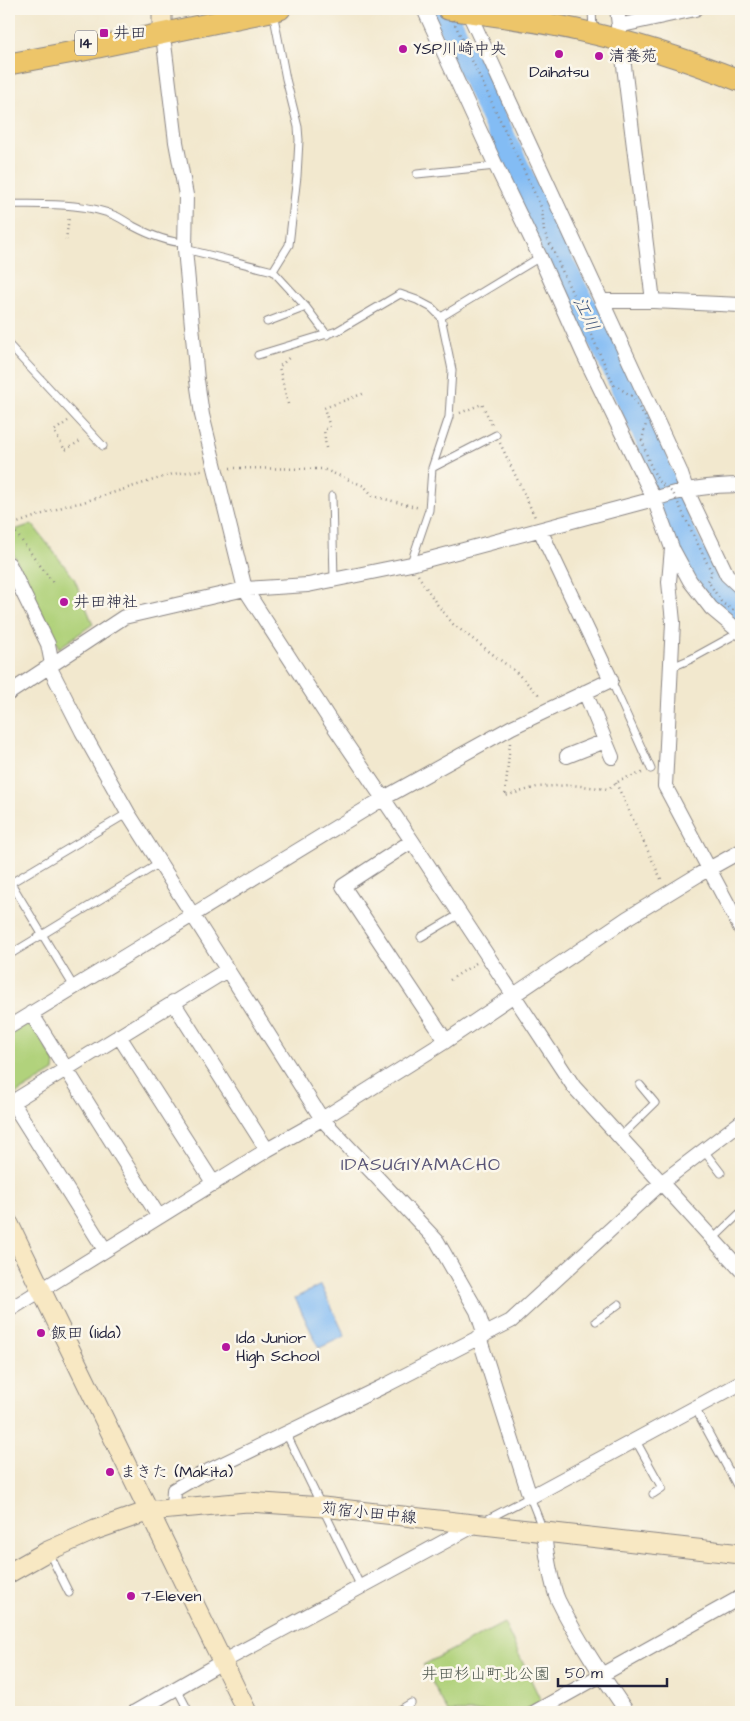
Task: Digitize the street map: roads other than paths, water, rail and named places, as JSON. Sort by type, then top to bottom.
[{"type":"main road","name":"14","points":[[9,56],[82,44],[162,23],[241,9]]},
{"type":"main road","name":"14","points":[[9,64],[162,23],[275,9]]},
{"type":"main road","points":[[508,9],[593,22],[741,81]]},
{"type":"main road","points":[[459,12],[545,16]]},
{"type":"main road","points":[[619,32],[685,49],[741,70]]},
{"type":"street","points":[[424,9],[540,257],[582,353],[654,499],[672,548],[690,581],[711,608],[741,632]]},
{"type":"street","points":[[616,9],[653,301]]},
{"type":"street","points":[[619,32],[695,9]]},
{"type":"street","points":[[459,12],[602,301],[680,471],[686,489],[727,575],[741,588]]},
{"type":"street","points":[[162,23],[176,142],[186,195],[185,246],[196,380],[202,416],[245,589],[329,719],[384,798],[574,1087],[741,1270]]},
{"type":"street","points":[[602,301],[741,305]]},
{"type":"street","points":[[9,693],[124,617],[245,589],[308,585],[411,564],[686,489],[713,485],[741,485]]},
{"type":"street","points":[[9,1027],[384,798],[512,727],[611,680],[540,530]]},
{"type":"street","points":[[672,548],[669,582],[673,622],[672,667],[664,771],[665,786],[741,929]]},
{"type":"street","points":[[9,564],[48,644],[51,665],[82,731],[128,813],[322,1119],[437,1242],[477,1311],[482,1336],[530,1497],[741,1383]]},
{"type":"street","points":[[585,692],[612,757]]},
{"type":"street","points":[[568,756],[605,740]]},
{"type":"street","points":[[412,841],[344,886],[446,1041]]},
{"type":"street","points":[[9,1310],[267,1150],[322,1119],[446,1041],[668,893],[741,851]]},
{"type":"street","points":[[105,1250],[10,1103],[227,970]]},
{"type":"street","points":[[173,1002],[267,1150]]},
{"type":"street","points":[[31,1013],[159,1217]]},
{"type":"street","points":[[119,1036],[214,1184]]},
{"type":"street","points":[[173,1509],[174,1490],[196,1477],[511,1321],[661,1182],[741,1122]]},
{"type":"street","points":[[9,1224],[247,1712]]},
{"type":"street","name":"苅宿小田中線","points":[[9,1573],[48,1551],[95,1530],[149,1511],[247,1502],[324,1507],[741,1554]]},
{"type":"street","points":[[134,1712],[222,1662],[475,1525]]},
{"type":"street","points":[[544,1532],[544,1544],[557,1598],[602,1676],[627,1712]]},
{"type":"street","points":[[535,1712],[741,1597]]},
{"type":"lane","points":[[273,271],[289,245],[298,176],[299,140],[298,127],[286,79],[275,9]]},
{"type":"lane","points":[[417,174],[496,166]]},
{"type":"lane","points":[[9,204],[70,206],[116,216],[135,227],[185,246],[273,271],[306,308],[326,335]]},
{"type":"lane","points":[[441,317],[540,257]]},
{"type":"lane","points":[[258,356],[337,332],[400,294],[432,308],[441,317],[452,370],[449,417],[432,468],[428,510],[411,564]]},
{"type":"lane","points":[[267,322],[306,308]]},
{"type":"lane","points":[[9,344],[104,446]]},
{"type":"lane","points":[[432,468],[496,435]]},
{"type":"lane","points":[[332,496],[334,580]]},
{"type":"lane","points":[[672,667],[741,632]]},
{"type":"lane","points":[[611,680],[651,770]]},
{"type":"lane","points":[[74,988],[10,884],[128,813]]},
{"type":"lane","points":[[9,955],[160,863]]},
{"type":"lane","points":[[421,937],[460,914]]},
{"type":"lane","points":[[620,1137],[655,1103],[640,1084]]},
{"type":"lane","points":[[704,1150],[721,1173]]},
{"type":"lane","points":[[712,1239],[741,1212]]},
{"type":"lane","points":[[596,1321],[619,1304]]},
{"type":"lane","points":[[695,1408],[741,1493]]},
{"type":"lane","points":[[286,1433],[324,1507],[361,1587]]},
{"type":"lane","points":[[636,1441],[662,1488],[652,1494]]},
{"type":"lane","points":[[475,1525],[530,1497],[544,1532]]},
{"type":"lane","points":[[48,1551],[69,1594]]},
{"type":"lane","points":[[177,1689],[188,1712]]},
{"type":"lane","points":[[396,1712],[411,1703]]},
{"type":"water","points":[[321,1285],[345,1336],[319,1348],[295,1298]]},
{"type":"waterway","name":"江川","points":[[443,9],[564,269],[609,356],[647,437],[676,519],[694,555],[721,592],[741,610]]},
{"type":"place","name":"井田","points":[[104,33]]},
{"type":"place","name":"YSP川崎中央","points":[[403,49]]},
{"type":"place","name":"Daihatsu","points":[[559,54]]},
{"type":"place","name":"清養苑","points":[[599,56]]},
{"type":"place","name":"井田神社","points":[[64,602]]},
{"type":"place","name":"飯田 (Iida)","points":[[41,1333]]},
{"type":"place","name":"Ida Junior High School","points":[[226,1347]]},
{"type":"place","name":"まきた (Makita)","points":[[110,1472]]},
{"type":"place","name":"7-Eleven","points":[[131,1596]]},
{"type":"district","name":"IDASUGIYAMACHO","points":[[421,1164]]},
{"type":"park label","name":"井田杉山町北公園","points":[[486,1674]]}]
